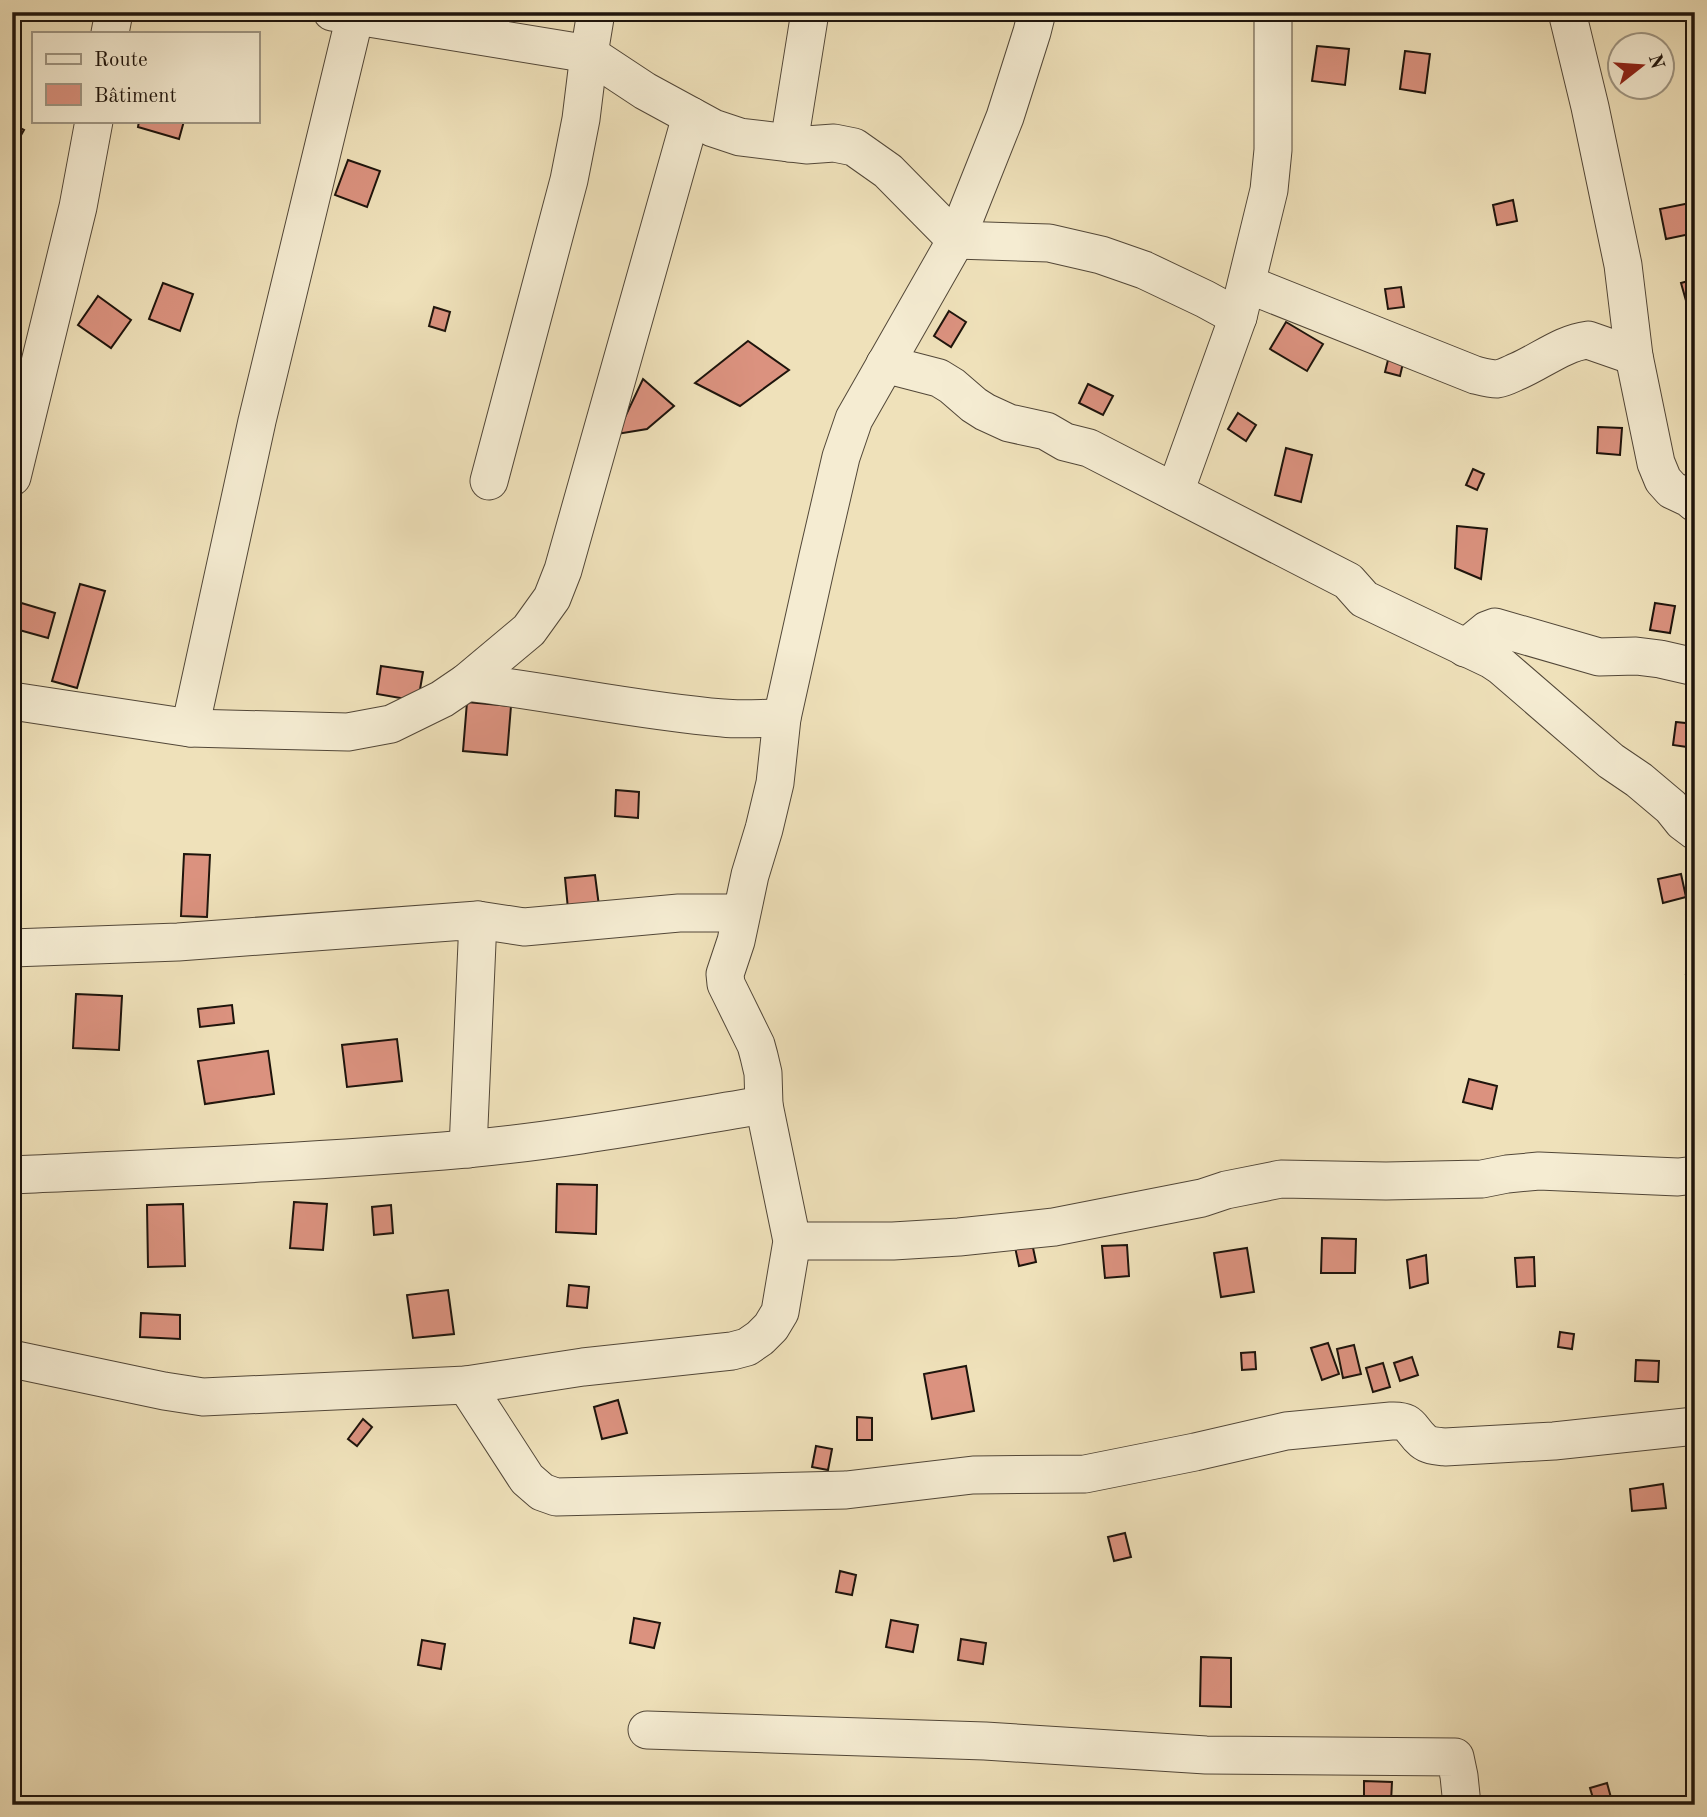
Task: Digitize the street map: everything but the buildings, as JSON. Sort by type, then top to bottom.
[{"type":"street","points":[[110,32],[114,12]]},
{"type":"street","points":[[489,481],[569,180],[581,119],[596,12]]},
{"type":"street","points":[[789,142],[810,12]]},
{"type":"street","points":[[12,1359],[164,1391],[203,1396],[466,1385],[583,1367],[732,1351],[747,1347],[771,1327],[780,1312],[792,1241],[764,1105],[760,1056],[726,984],[725,974],[736,941],[775,783],[782,718],[818,556],[854,419],[956,240],[1004,117],[1037,12]]},
{"type":"street","points":[[1175,492],[1242,301],[1269,190],[1273,150],[1273,12]]},
{"type":"street","points":[[1567,12],[1623,265],[1634,356],[1656,463],[1663,481],[1672,490],[1695,503]]},
{"type":"street","points":[[190,728],[344,14],[589,54],[645,91],[713,128],[740,137],[806,145],[834,143],[854,146],[888,171],[956,240],[1049,243],[1101,255],[1144,270],[1205,299],[1242,301],[1488,379],[1500,379],[1565,346],[1588,340],[1634,356]]},
{"type":"street","points":[[12,701],[190,728],[348,732],[391,724],[442,699],[467,682],[529,630],[552,598],[563,570],[691,116]]},
{"type":"street","points":[[12,477],[78,207],[94,122]]},
{"type":"street","points":[[885,364],[939,378],[985,412],[1009,423],[1046,431],[1065,442],[1089,448],[1348,581],[1364,599],[1482,655],[1501,667],[1611,761],[1639,780],[1695,831]]},
{"type":"street","points":[[1465,648],[1487,630],[1495,627],[1599,657],[1636,656],[1695,667]]},
{"type":"street","points":[[467,682],[671,713],[726,719],[782,718]]},
{"type":"street","points":[[12,948],[178,942],[478,920],[524,927],[679,913],[741,913]]},
{"type":"street","points":[[468,1149],[478,920]]},
{"type":"street","points":[[12,1175],[274,1163],[468,1149],[570,1136],[764,1105]]},
{"type":"street","points":[[792,1241],[907,1241],[1054,1227],[1202,1198],[1281,1178],[1386,1181],[1482,1179],[1539,1171],[1678,1177],[1695,1175]]},
{"type":"street","points":[[466,1385],[527,1479],[542,1492],[556,1497],[846,1490],[973,1475],[1085,1474],[1286,1431],[1391,1421],[1402,1421],[1423,1441],[1444,1447],[1554,1441],[1695,1426]]},
{"type":"street","points":[[648,1730],[985,1741],[1206,1755],[1455,1757],[1460,1776],[1462,1805]]}]
